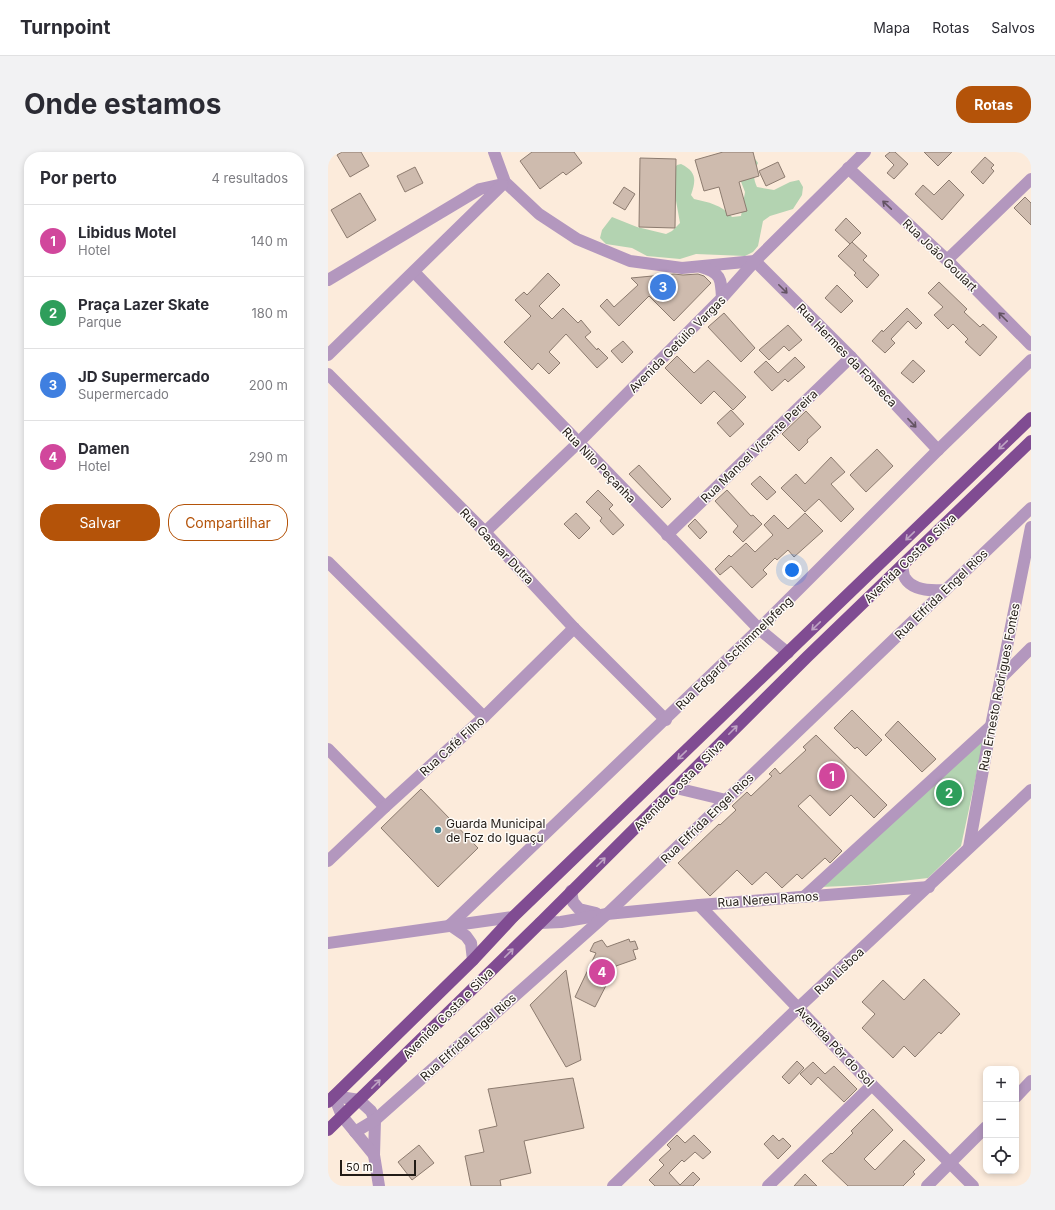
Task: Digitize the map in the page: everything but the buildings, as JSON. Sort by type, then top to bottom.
[{"type":"main road","name":"Avenida Costa e Silva","points":[[331,1099],[473,960],[513,917],[1031,418]]},
{"type":"main road","name":"Avenida Costa e Silva","points":[[328,1130],[540,923],[807,657],[1031,441]]},
{"type":"street","points":[[494,152],[504,183],[539,214],[577,239],[630,261],[682,268],[755,261]]},
{"type":"street","points":[[848,168],[850,152]]},
{"type":"street","name":"Avenida Getúlio Vargas","points":[[485,532],[578,443],[722,298],[755,261],[865,152]]},
{"type":"street","name":"Rua João Goulart","points":[[848,168],[947,260],[1031,345]]},
{"type":"street","points":[[947,260],[1031,179]]},
{"type":"street","points":[[328,355],[504,183]]},
{"type":"street","points":[[328,280],[480,189],[504,183]]},
{"type":"street","name":"Rua Hermes da Fonseca","points":[[755,261],[850,357],[938,450]]},
{"type":"street","points":[[700,267],[712,271],[720,279],[722,298]]},
{"type":"street","name":"Rua Nilo Peçanha","points":[[414,272],[759,629],[788,653]]},
{"type":"street","name":"Rua Manoel Vicente Pereira","points":[[667,535],[850,357]]},
{"type":"street","name":"Rua Edgard Schimmelpfeng","points":[[450,925],[548,830],[666,720],[938,450],[1031,360]]},
{"type":"street","name":"Rua Gaspar Dutra","points":[[328,374],[485,532],[574,628],[666,720]]},
{"type":"street","name":"Rua Elfrida Engel Rios","points":[[355,1132],[375,1120],[607,914],[1031,508]]},
{"type":"street","name":"Rua Ernesto Rodrigues Fontes","points":[[969,847],[991,726],[1031,528]]},
{"type":"street","points":[[328,562],[484,717]]},
{"type":"street","points":[[902,566],[905,578],[913,586],[929,591],[945,590]]},
{"type":"street","name":"Rua Café Filho","points":[[328,861],[484,717],[574,628]]},
{"type":"street","points":[[1001,678],[1031,648]]},
{"type":"street","points":[[805,896],[991,726]]},
{"type":"street","points":[[328,749],[385,807]]},
{"type":"street","points":[[676,788],[726,800]]},
{"type":"street","name":"Rua Lisboa","points":[[613,1186],[798,1008],[1031,790]]},
{"type":"street","name":"Rua Nereu Ramos","points":[[607,914],[805,896],[929,887]]},
{"type":"street","points":[[571,891],[573,902],[579,909],[588,912],[607,914]]},
{"type":"street","name":"Avenida Pôr do Sol","points":[[699,905],[872,1085],[973,1186]]},
{"type":"street","points":[[540,923],[561,922],[607,914]]},
{"type":"street","points":[[331,940],[513,917]]},
{"type":"street","points":[[450,925],[466,936],[471,943],[473,960]]},
{"type":"street","points":[[1019,1093],[1031,1081]]},
{"type":"street","points":[[768,1186],[872,1085]]},
{"type":"street","points":[[331,1099],[342,1116],[374,1155]]},
{"type":"street","points":[[331,1099],[359,1100],[371,1111],[375,1120],[374,1155],[379,1186]]},
{"type":"street","points":[[928,1186],[983,1130]]},
{"type":"green space","points":[[753,156],[758,163],[754,175],[757,187],[774,190],[790,182],[799,180],[803,187],[802,195],[793,209],[770,216],[763,221],[758,246],[753,252],[745,256],[696,254],[680,259],[647,256],[632,248],[606,244],[600,238],[602,230],[612,217],[637,227],[666,234],[672,231],[680,223],[671,173],[677,165],[681,164],[693,173],[694,185],[691,195],[694,199],[719,207],[732,217],[741,216],[745,192],[736,169]]},
{"type":"green space","points":[[984,739],[961,846],[928,878],[867,885],[821,887]]},
{"type":"place","name":"JD Supermercado","points":[[663,287]]},
{"type":"place","name":"Libidus Motel","points":[[832,776]]},
{"type":"place","name":"Praça Lazer Skate","points":[[949,793]]},
{"type":"place","name":"Guarda Municipal de Foz do Iguaçu","points":[[438,830]]},
{"type":"place","name":"Damen","points":[[602,972]]}]
